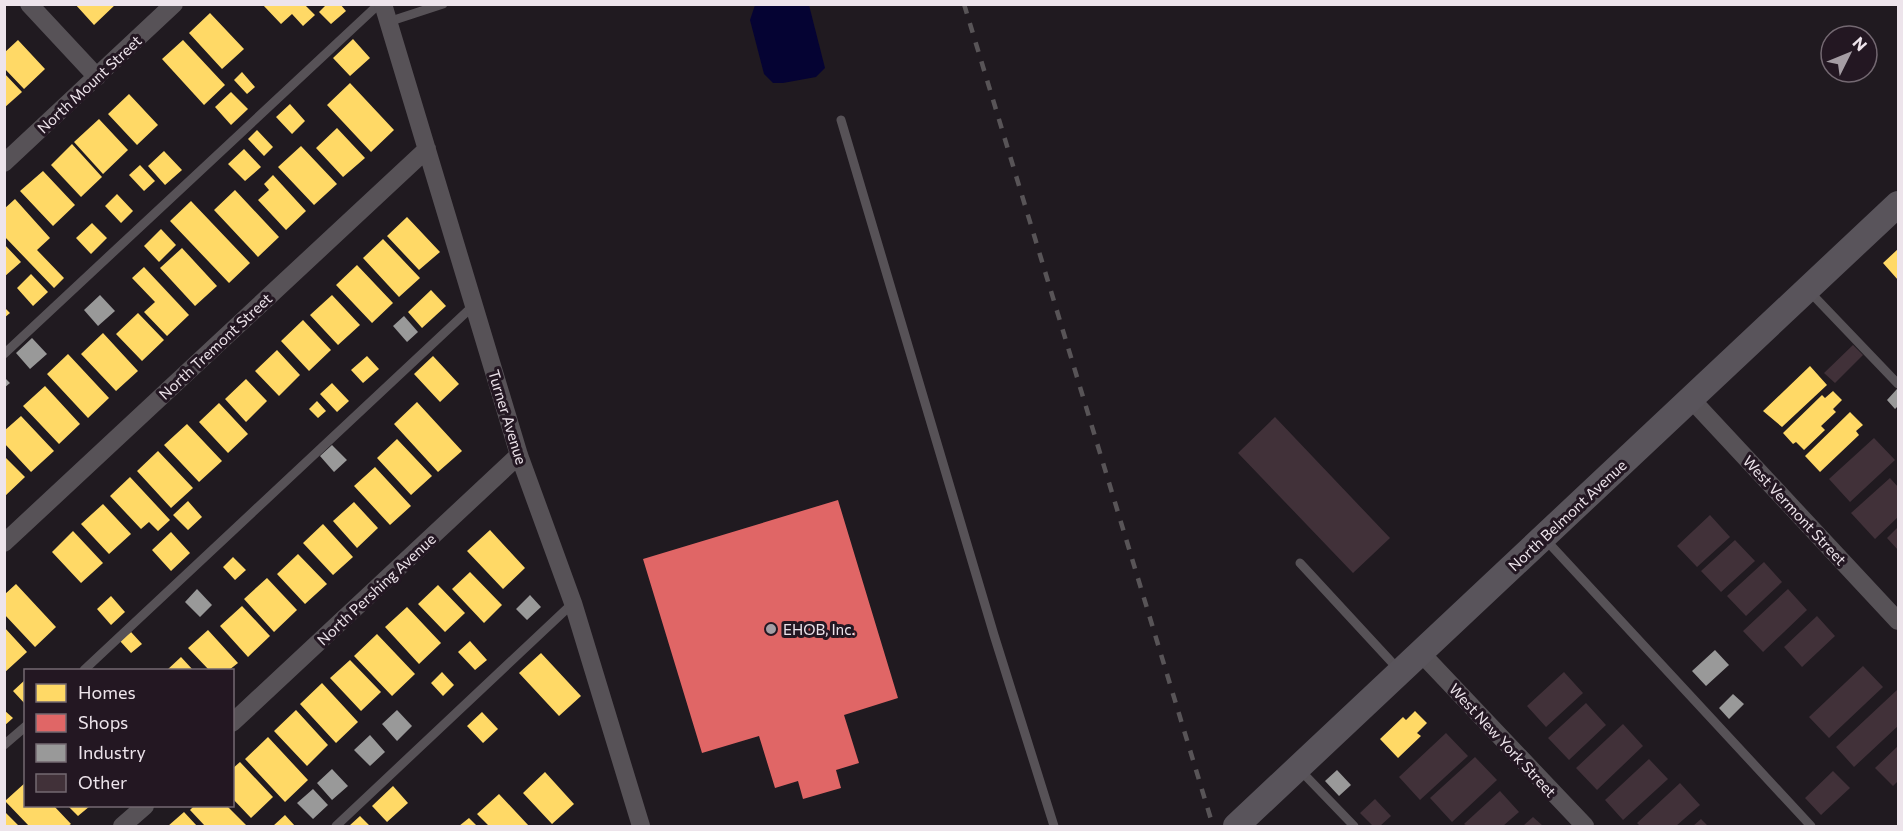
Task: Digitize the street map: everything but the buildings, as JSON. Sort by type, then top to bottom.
[{"type":"main road","name":"North Belmont Avenue","points":[[1236,826],[1899,204]]},
{"type":"street","points":[[29,4],[97,77]]},
{"type":"street","name":"North Mount Street","points":[[4,163],[174,4]]},
{"type":"street","name":"Turner Avenue","points":[[383,10],[519,455],[573,603],[635,823]]},
{"type":"street","name":"North Tremont Street","points":[[4,543],[427,149]]},
{"type":"street","name":"West Vermont Street","points":[[1691,399],[1899,621]]},
{"type":"street","name":"North Pershing Avenue","points":[[234,721],[519,455]]},
{"type":"street","name":"West New York Street","points":[[1421,653],[1585,826]]},
{"type":"street","points":[[122,826],[144,807]]},
{"type":"lane","points":[[4,354],[383,10],[443,4]]},
{"type":"lane","points":[[841,120],[991,624],[1054,826]]},
{"type":"lane","points":[[1808,289],[1899,384]]},
{"type":"lane","points":[[85,669],[474,305]]},
{"type":"lane","points":[[1543,538],[1811,826]]},
{"type":"lane","points":[[1300,563],[1401,672]]},
{"type":"lane","points":[[336,826],[573,603]]},
{"type":"lane","points":[[4,745],[24,728]]},
{"type":"lane","points":[[1298,768],[1354,826]]},
{"type":"shaded area","points":[[755,5],[809,5],[825,68],[816,77],[773,83],[764,74],[750,20]]},
{"type":"railway","points":[[964,4],[1213,826]]},
{"type":"place","name":"EHOB, Inc.","points":[[771,629]]}]
